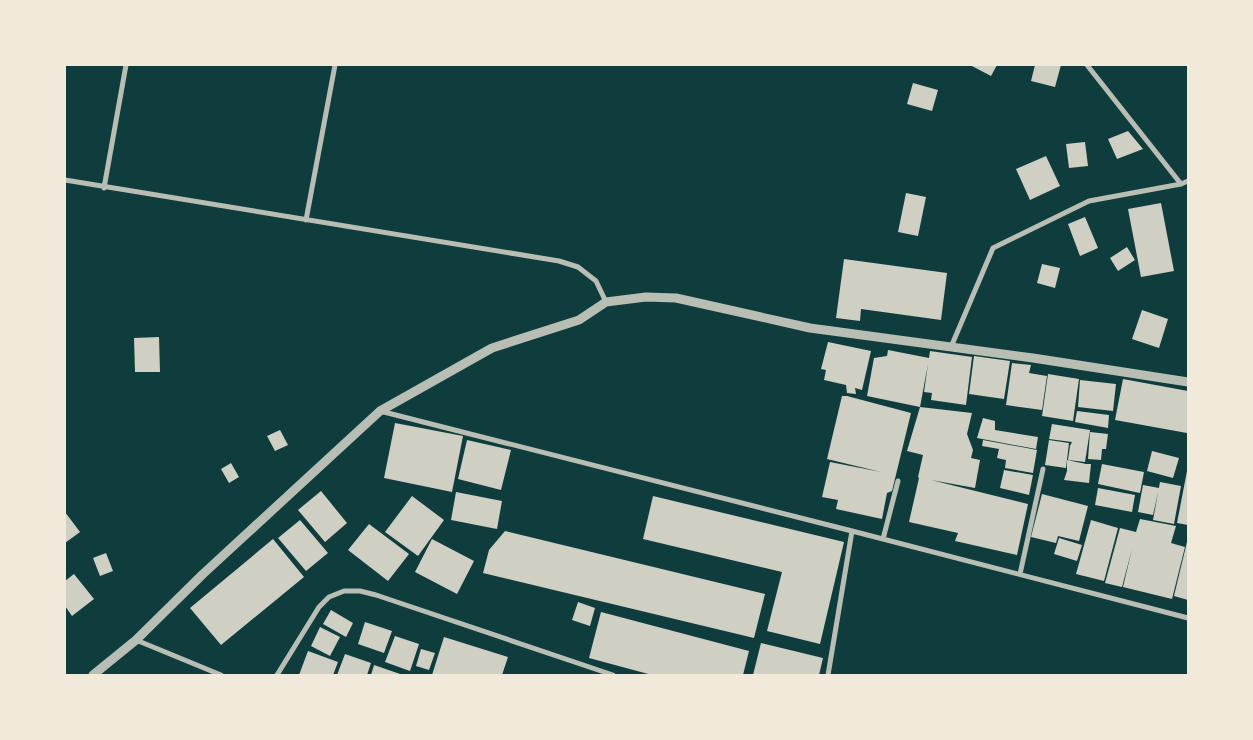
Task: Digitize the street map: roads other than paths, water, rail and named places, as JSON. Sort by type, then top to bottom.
[{"type":"street","points":[[104,188],[126,65]]},
{"type":"street","points":[[306,220],[335,65]]},
{"type":"street","points":[[1087,65],[1181,184]]},
{"type":"street","points":[[65,180],[104,188],[559,261],[578,268],[596,281],[606,302]]},
{"type":"street","points":[[951,347],[993,248],[1089,201],[1181,184],[1188,181]]},
{"type":"street","points":[[93,675],[136,640],[203,574],[380,411],[492,348],[579,320],[606,302],[646,297],[676,298],[810,328],[1033,358],[1188,382]]},
{"type":"street","points":[[380,411],[852,530],[1188,618]]},
{"type":"street","points":[[1020,574],[1043,470]]},
{"type":"street","points":[[883,539],[898,480]]},
{"type":"street","points":[[828,675],[852,530]]},
{"type":"street","points":[[277,675],[319,607],[329,598],[344,591],[360,591],[376,595],[613,675]]},
{"type":"street","points":[[136,640],[221,675]]}]
